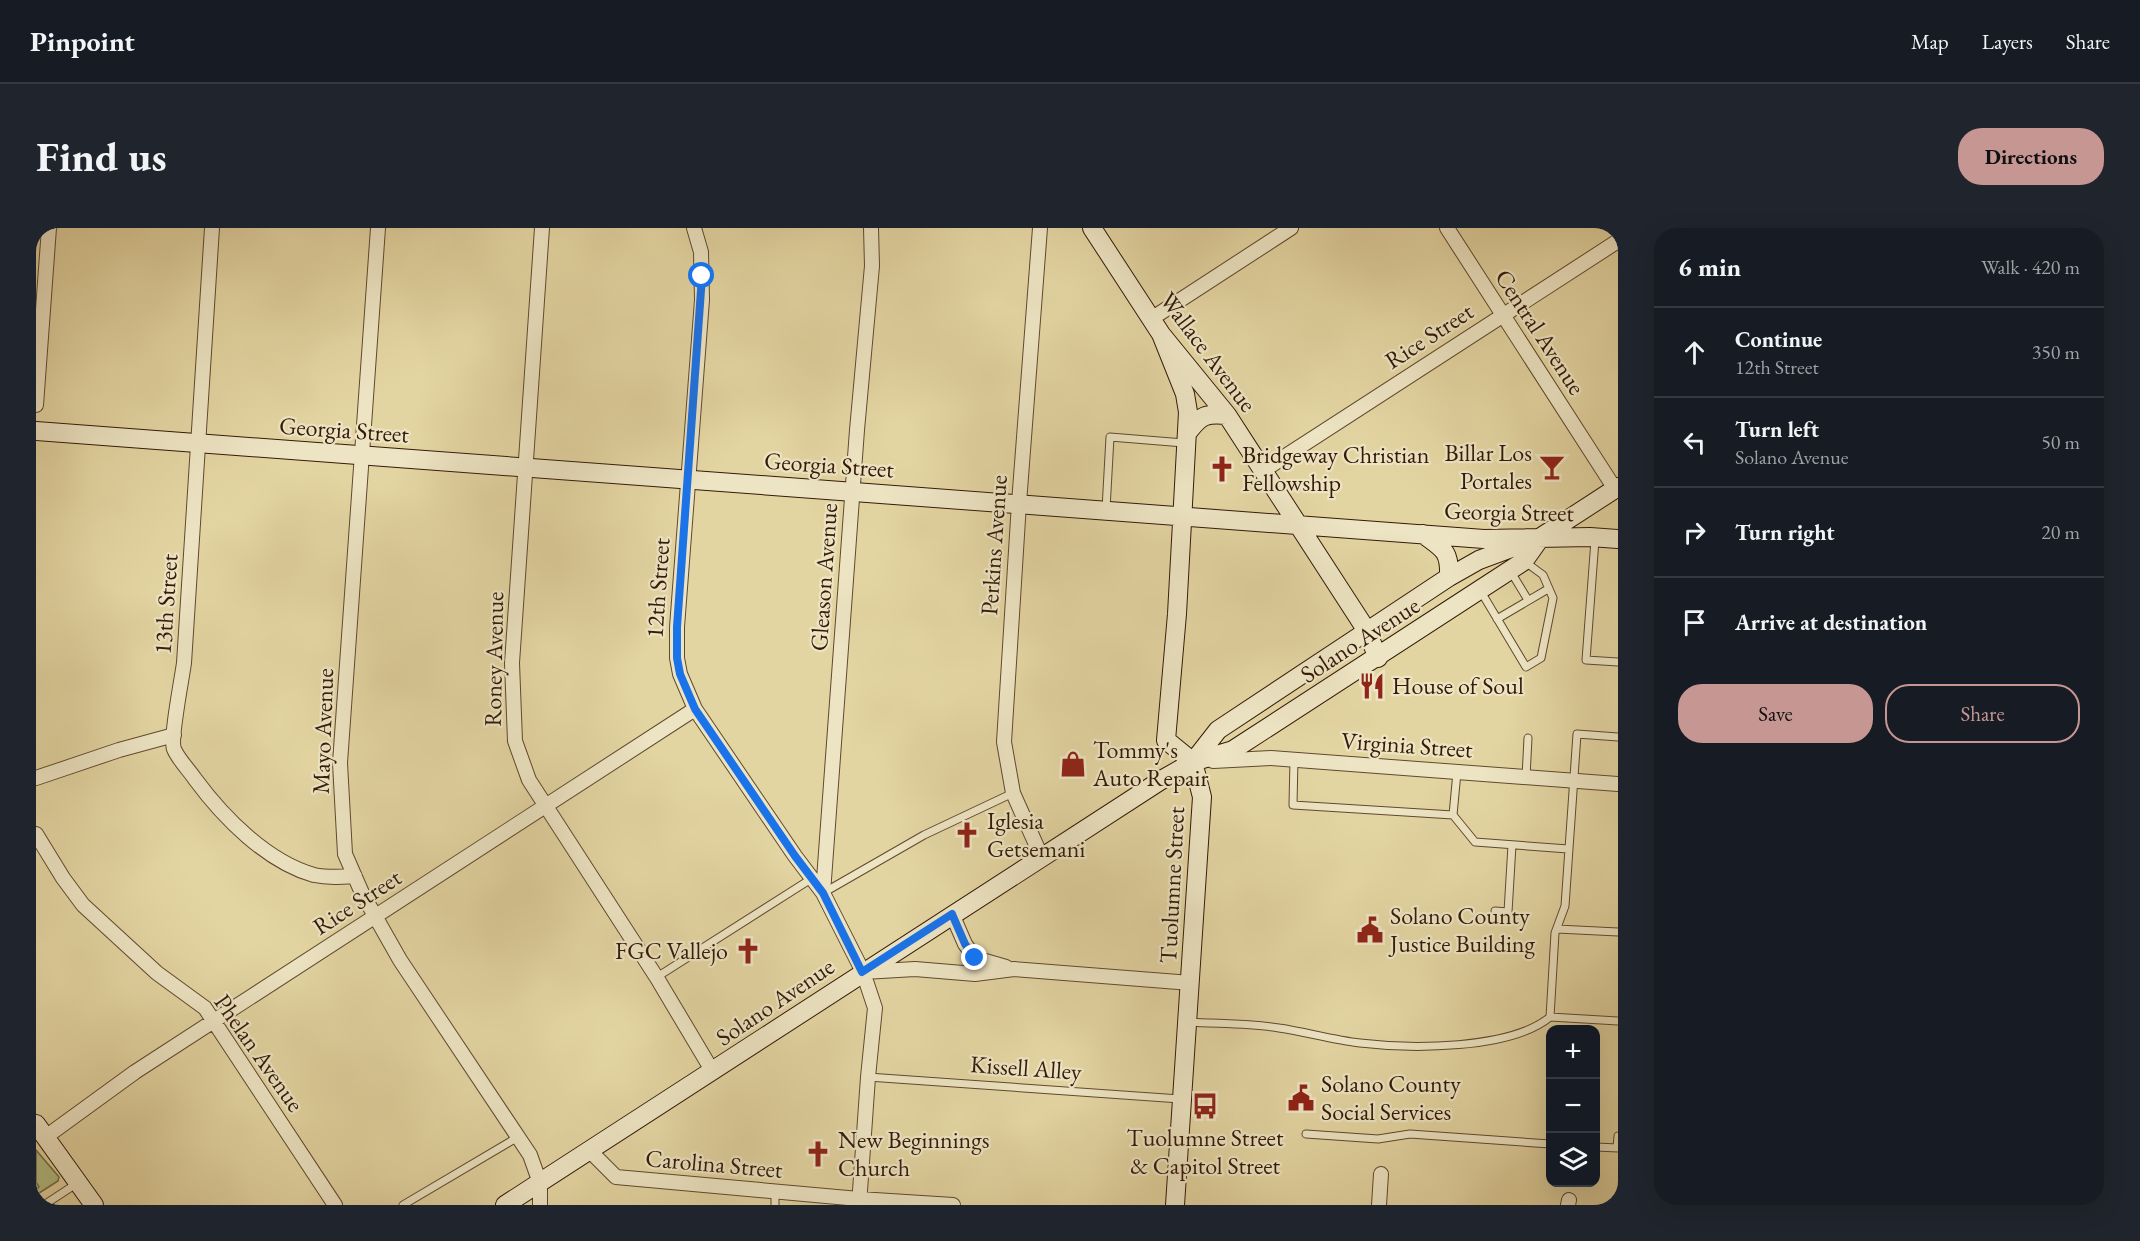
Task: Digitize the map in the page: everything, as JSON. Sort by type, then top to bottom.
[{"type":"main road","name":"Wallace Avenue","points":[[1092,228],[1156,327],[1227,415],[1264,470],[1367,631],[1378,658]]},
{"type":"main road","points":[[1156,327],[1185,394],[1188,412],[1183,515],[1166,740],[1193,762]]},
{"type":"main road","points":[[1187,437],[1197,420],[1206,415],[1227,415]]},
{"type":"main road","name":"Georgia Street","points":[[36,431],[1423,534],[1485,538],[1595,537],[1618,539]]},
{"type":"main road","name":"Solano Avenue","points":[[1193,762],[1218,730],[1449,577],[1479,560],[1541,537],[1616,488]]},
{"type":"main road","points":[[1423,534],[1444,550],[1450,560],[1449,577]]},
{"type":"main road","name":"Solano Avenue","points":[[505,1205],[713,1072],[952,914],[1193,762],[1233,750],[1378,658],[1517,566],[1541,537]]},
{"type":"main road","name":"Tuolumne Street","points":[[1175,1205],[1202,797],[1193,762]]},
{"type":"main road","points":[[41,1130],[94,1205]]},
{"type":"street","points":[[36,405],[49,228]]},
{"type":"street","name":"13th Street","points":[[212,228],[200,444],[184,663],[174,749],[207,795],[231,822],[274,857],[313,875],[335,878],[355,876]]},
{"type":"street","name":"Mayo Avenue","points":[[378,228],[340,763],[345,854],[375,916],[400,960],[530,1155],[540,1183],[540,1205]]},
{"type":"street","name":"Roney Avenue","points":[[542,228],[512,663],[514,741],[529,780],[657,978],[713,1072]]},
{"type":"street","name":"12th Street","points":[[694,228],[701,252],[702,276],[677,627],[677,658],[680,674],[695,709],[811,879],[823,893],[862,972],[875,1008],[859,1202]]},
{"type":"street","name":"Gleason Avenue","points":[[823,893],[856,430],[872,266],[871,228]]},
{"type":"street","name":"Perkins Avenue","points":[[1040,228],[1004,742],[1013,793],[1042,858]]},
{"type":"street","points":[[1156,327],[1291,228]]},
{"type":"street","name":"Central Avenue","points":[[1447,228],[1616,488]]},
{"type":"street","name":"Rice Street","points":[[1264,470],[1618,241]]},
{"type":"street","name":"Rice Street","points":[[41,1130],[214,1022],[695,709]]},
{"type":"street","points":[[36,778],[119,750],[174,735]]},
{"type":"street","name":"Virginia Street","points":[[1193,762],[1294,759],[1618,784]]},
{"type":"street","name":"Phelan Avenue","points":[[36,834],[83,905],[157,973],[205,1008],[335,1205]]},
{"type":"street","points":[[952,914],[965,944],[975,958],[1014,969],[1191,983]]},
{"type":"street","points":[[862,972],[915,969],[975,974],[1014,969]]},
{"type":"street","name":"Carolina Street","points":[[590,1151],[616,1178],[775,1198],[953,1205]]},
{"type":"street","points":[[1379,1205],[1381,1174]]},
{"type":"lane","points":[[1106,509],[1110,437],[1187,437]]},
{"type":"lane","points":[[1595,537],[1586,660],[1618,662]]},
{"type":"lane","points":[[1480,590],[1526,667],[1534,663],[1541,658],[1553,598],[1543,575],[1517,566]]},
{"type":"lane","points":[[1517,566],[1528,600]]},
{"type":"lane","points":[[1497,619],[1548,589]]},
{"type":"lane","points":[[1550,1017],[1555,933],[1565,906],[1577,734],[1618,737]]},
{"type":"lane","points":[[1526,777],[1528,738]]},
{"type":"lane","points":[[1294,759],[1293,805],[1453,814]]},
{"type":"lane","points":[[1456,772],[1453,814],[1475,842],[1568,849]]},
{"type":"lane","points":[[823,893],[924,835],[1013,793]]},
{"type":"lane","points":[[1495,911],[1508,912],[1512,845]]},
{"type":"lane","points":[[657,978],[811,879]]},
{"type":"lane","points":[[1557,928],[1618,932]]},
{"type":"lane","points":[[1188,1022],[1272,1027],[1359,1043],[1424,1046],[1505,1037],[1531,1030],[1550,1017],[1618,1021]]},
{"type":"lane","name":"Kissell Alley","points":[[868,1077],[1182,1099]]},
{"type":"lane","points":[[1306,1134],[1378,1139],[1410,1134],[1546,1144]]},
{"type":"lane","points":[[1600,1146],[1618,1148],[1618,1136]]},
{"type":"lane","points":[[403,1205],[518,1137]]},
{"type":"lane","points":[[45,1205],[78,1182]]},
{"type":"green space","points":[[36,1150],[59,1177],[58,1181],[36,1195],[39,1187],[36,1182]]},
{"type":"place","name":"Billar Los Portales","points":[[1552,467]]},
{"type":"place","name":"Bridgeway Christian Fellowship","points":[[1222,469]]},
{"type":"place","name":"House of Soul","points":[[1372,686]]},
{"type":"place","name":"Tommy's Auto Repair","points":[[1073,764]]},
{"type":"place","name":"Iglesia Getsemani","points":[[967,835]]},
{"type":"place","name":"Solano County Justice Building","points":[[1370,930]]},
{"type":"place","name":"FGC Vallejo","points":[[748,951]]},
{"type":"place","name":"Solano County Social Services","points":[[1301,1098]]},
{"type":"place","name":"Tuolumne Street & Capitol Street","points":[[1205,1106]]},
{"type":"place","name":"New Beginnings Church","points":[[818,1154]]},
{"type":"route","points":[[702,276],[677,627],[677,658],[680,674],[695,709],[795,856],[823,893],[862,972],[952,914],[965,944],[975,958]]}]
